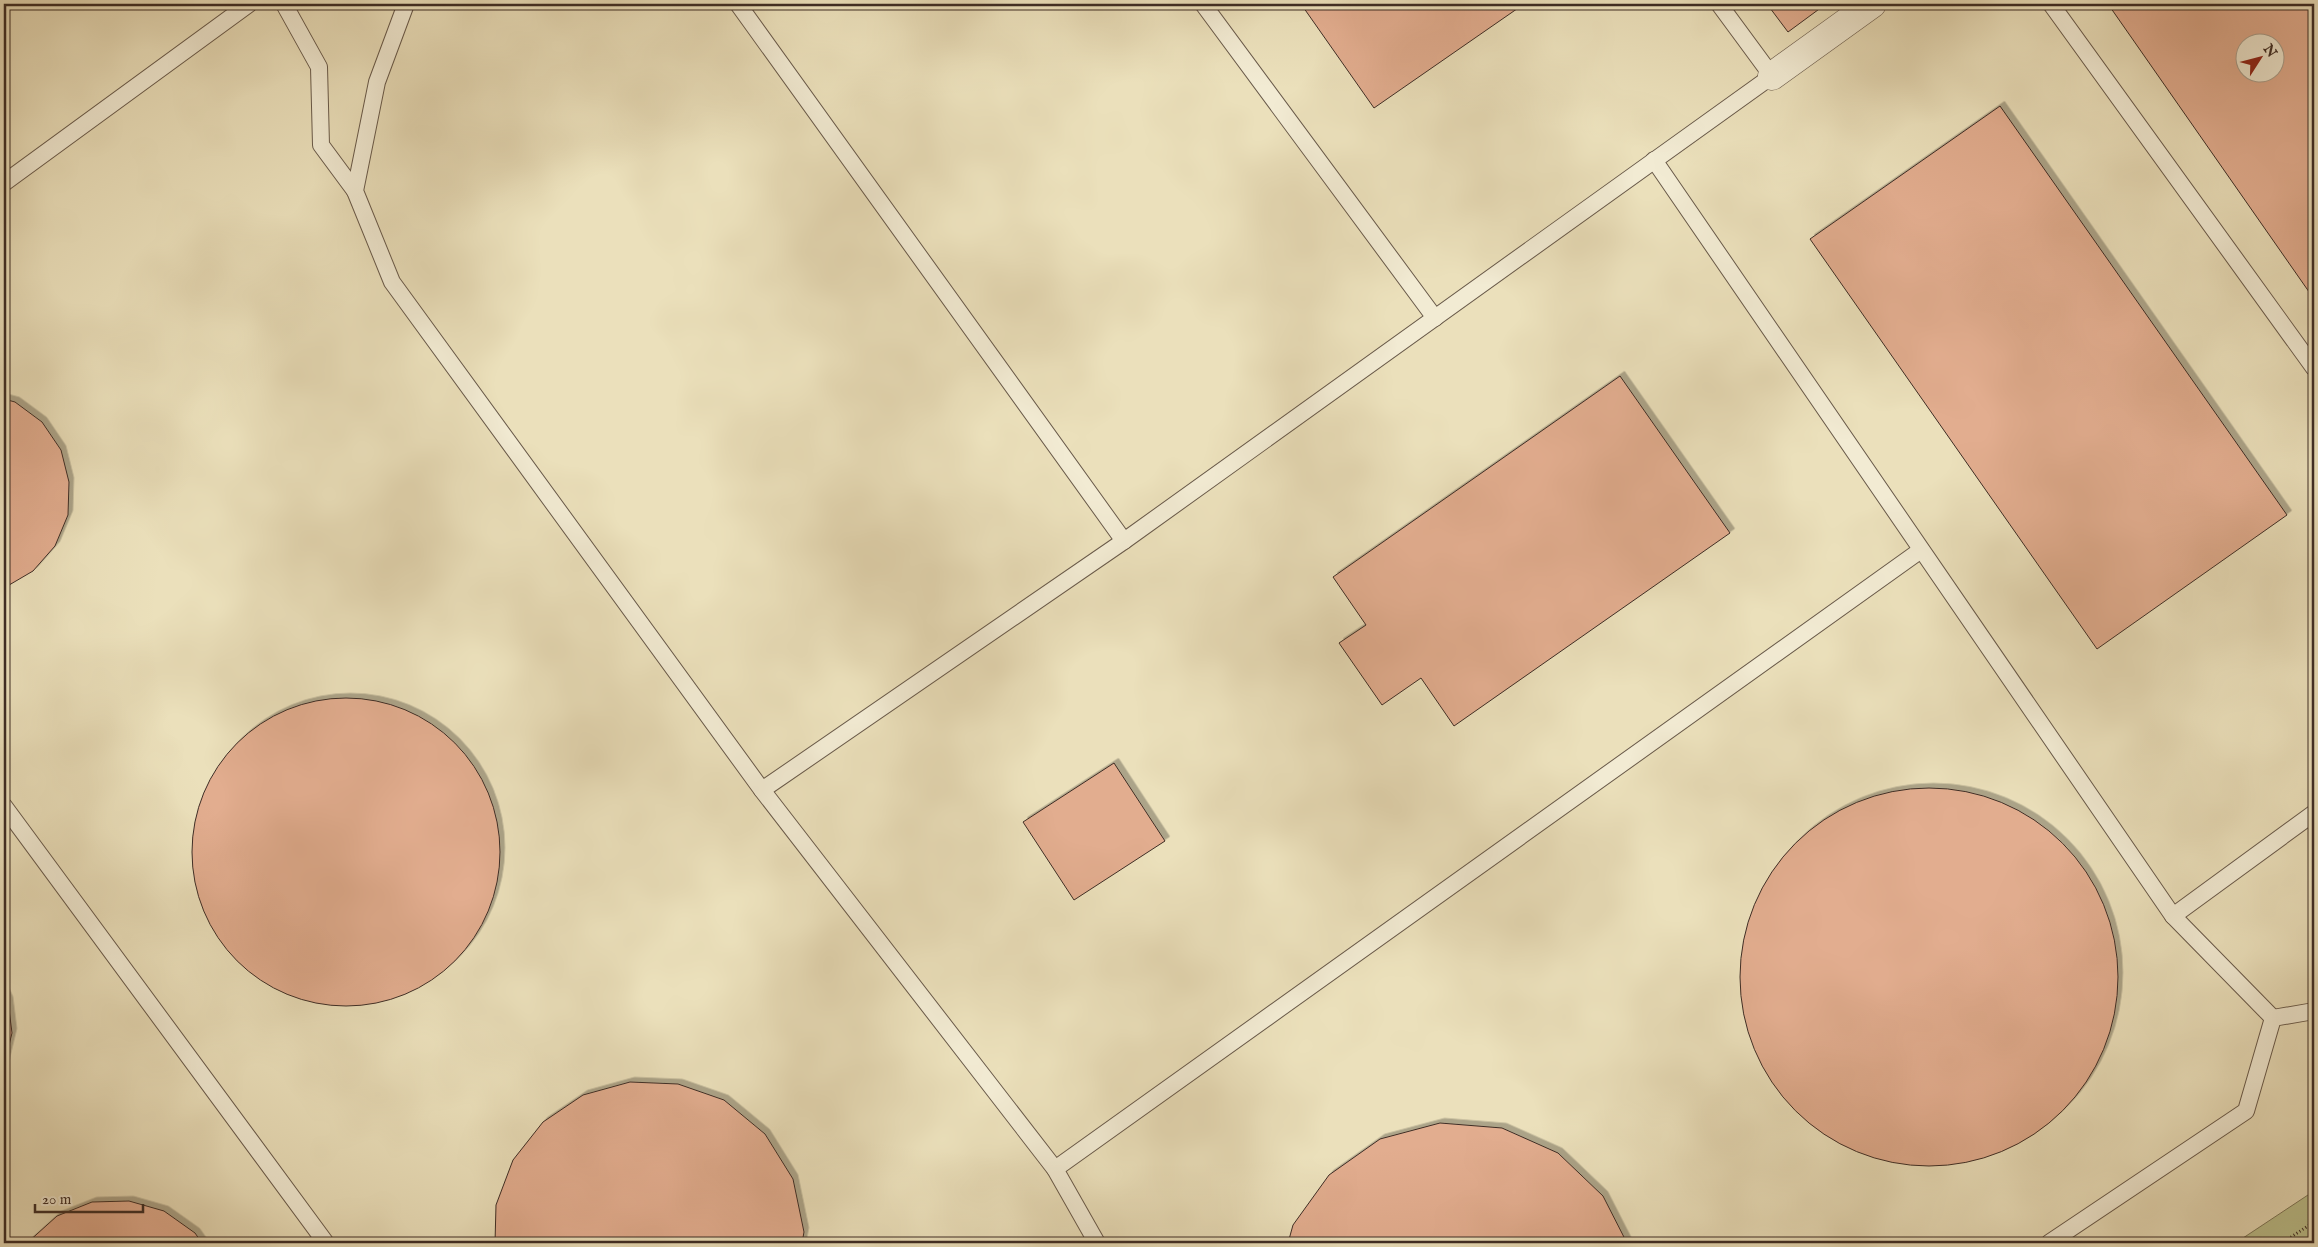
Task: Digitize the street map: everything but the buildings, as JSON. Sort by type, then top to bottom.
[{"type":"street","points":[[1772,76],[1872,4]]},
{"type":"lane","points":[[4,183],[249,4]]},
{"type":"lane","points":[[284,4],[319,67],[321,145],[355,192],[392,282],[762,790],[1055,1169],[1097,1243]]},
{"type":"lane","points":[[355,192],[377,82],[406,4]]},
{"type":"lane","points":[[738,4],[1124,541]]},
{"type":"lane","points":[[1203,4],[1435,318]]},
{"type":"lane","points":[[762,790],[1124,541],[1772,76],[1719,4]]},
{"type":"lane","points":[[2051,4],[2314,368]]},
{"type":"lane","points":[[1654,160],[2173,916],[2274,1018]]},
{"type":"lane","points":[[1055,1169],[1921,550]]},
{"type":"lane","points":[[4,806],[326,1243]]},
{"type":"lane","points":[[2173,916],[2314,812]]},
{"type":"lane","points":[[2274,1018],[2314,1011]]},
{"type":"lane","points":[[2049,1243],[2246,1110],[2274,1018]]},
{"type":"path","points":[[2282,1243],[2314,1222]]},
{"type":"green space","points":[[2314,1191],[2314,1243],[2235,1243],[2237,1242]]}]
